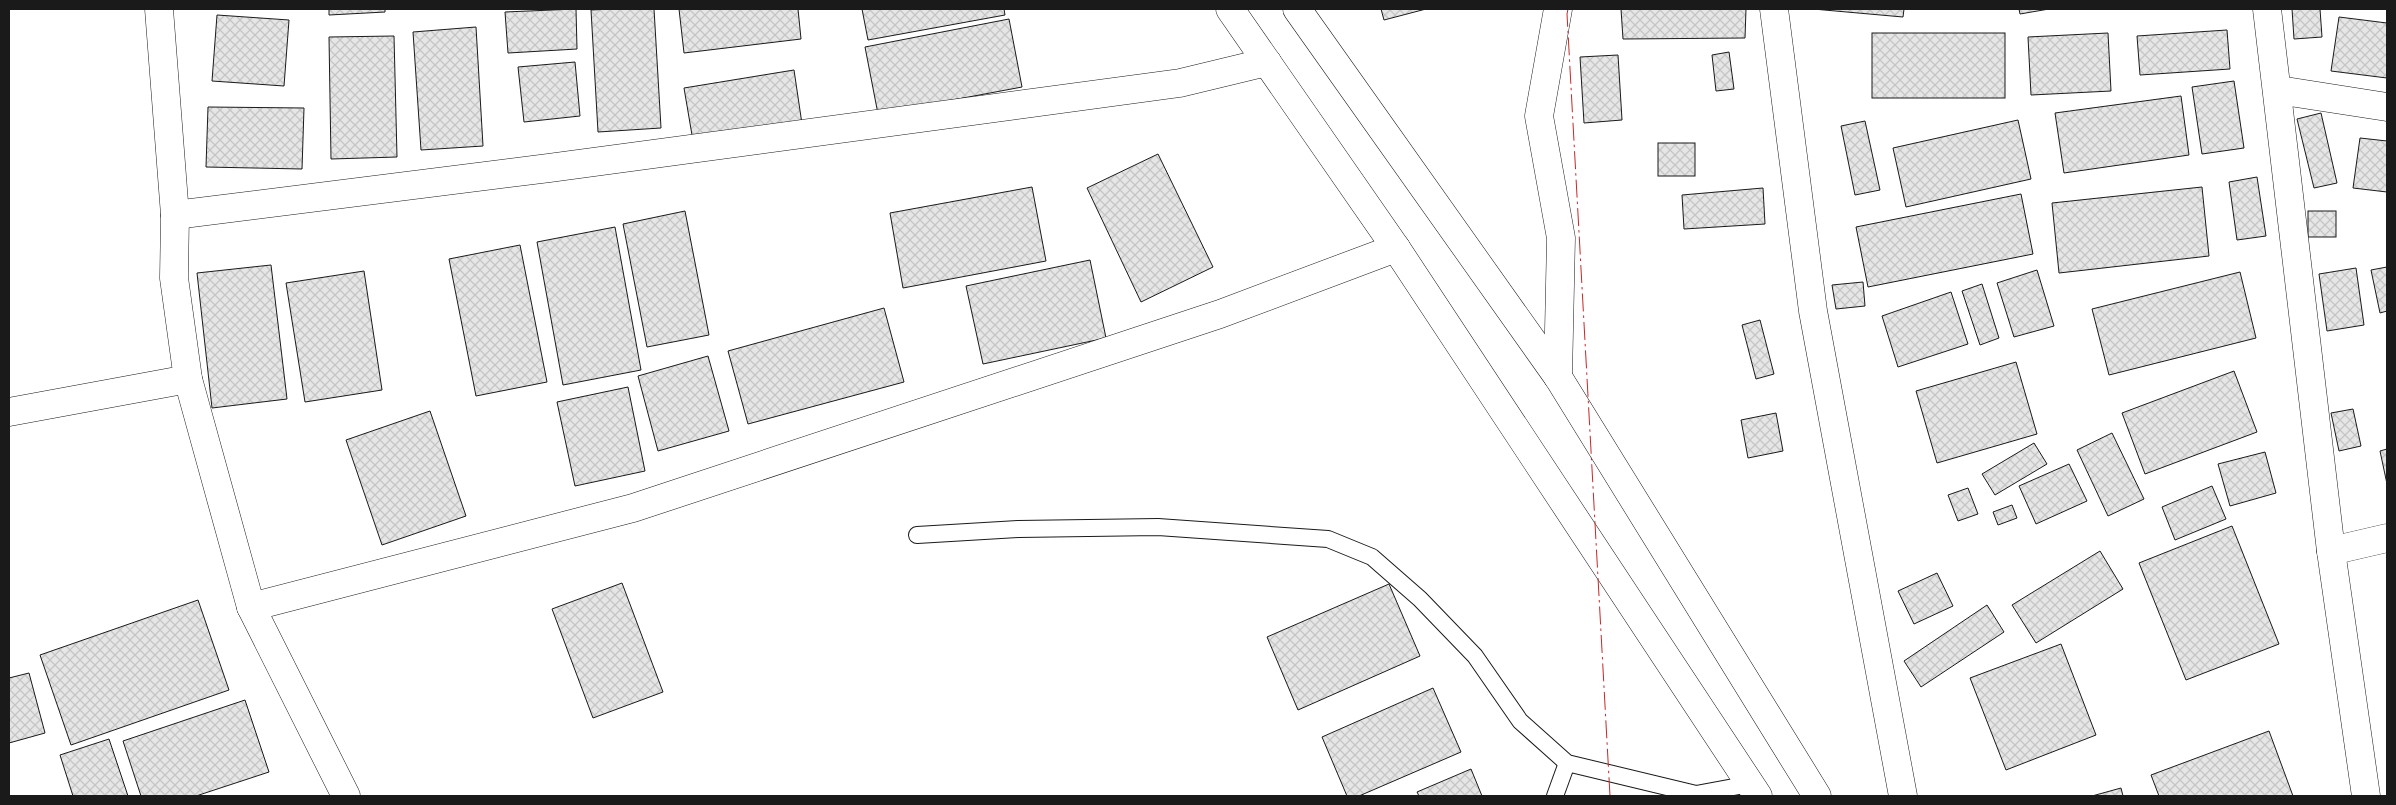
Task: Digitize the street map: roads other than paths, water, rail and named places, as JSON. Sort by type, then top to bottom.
[{"type":"street","points":[[159,9],[174,215],[174,278],[188,379],[251,607],[346,796]]},
{"type":"street","points":[[1230,9],[1396,248],[1754,790]]},
{"type":"street","points":[[1297,9],[1558,377],[1817,796]]},
{"type":"street","points":[[1558,9],[1539,116],[1561,238],[1558,377]]},
{"type":"street","points":[[1774,9],[1813,311],[1903,796]]},
{"type":"street","points":[[2267,9],[2331,551],[2366,796]]},
{"type":"street","points":[[174,215],[558,167],[1180,83],[1267,62]]},
{"type":"street","points":[[2278,90],[2387,107]]},
{"type":"street","points":[[251,607],[633,508],[1220,314],[1396,248]]},
{"type":"street","points":[[9,412],[188,379]]},
{"type":"street","points":[[2331,551],[2387,538]]},
{"type":"lane","points":[[917,534],[1018,529],[1158,527],[1328,539],[1372,557],[1420,599],[1475,656],[1520,721],[1567,762],[1696,794],[1754,790]]},
{"type":"lane","points":[[1555,796],[1567,762]]}]
